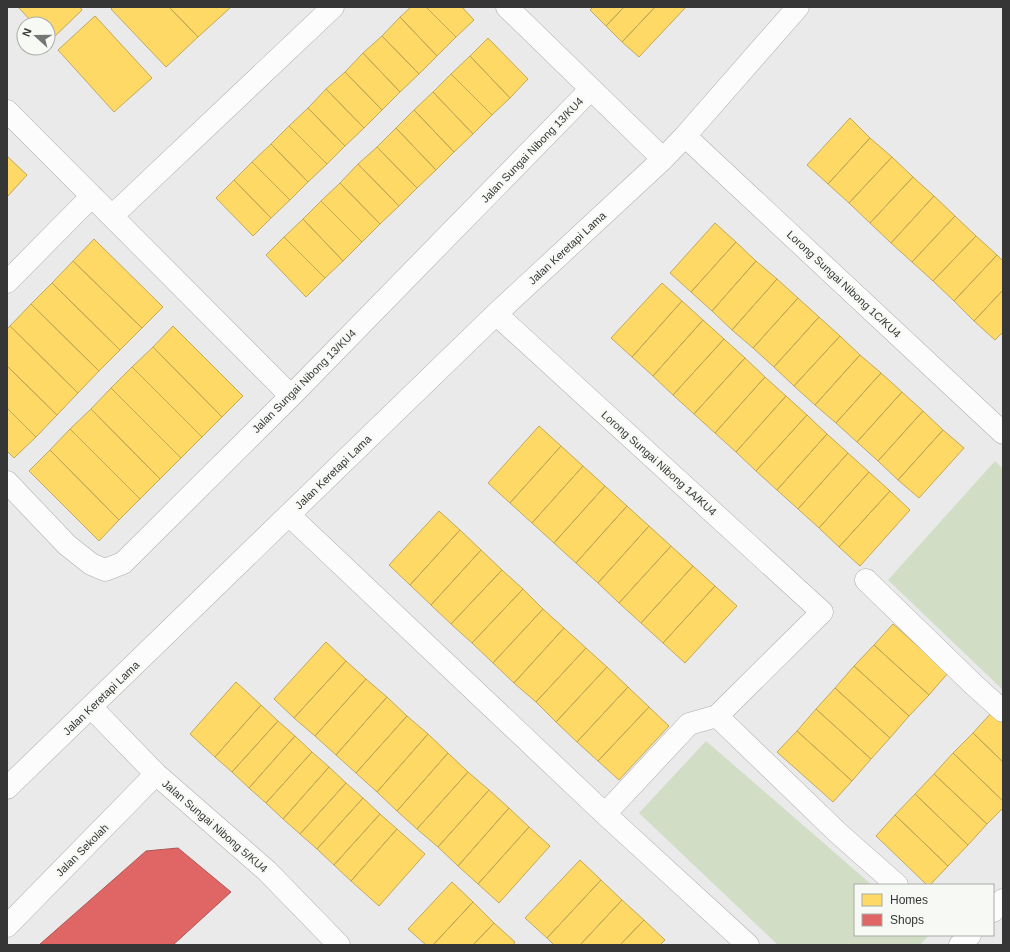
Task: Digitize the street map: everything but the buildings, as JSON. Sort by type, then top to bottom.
[{"type":"street","points":[[112,216],[333,7]]},
{"type":"street","points":[[506,7],[663,159]]},
{"type":"street","name":"Jalan Keretapi Lama","points":[[7,788],[496,314],[663,159],[798,7]]},
{"type":"street","name":"Jalan Sungai Nibong 13/KU4","points":[[7,482],[67,545],[91,564],[105,570],[123,563],[290,396],[591,89]]},
{"type":"street","points":[[7,111],[290,396]]},
{"type":"street","name":"Lorong Sungai Nibong 1C/KU4","points":[[685,136],[1003,433]]},
{"type":"street","points":[[7,282],[92,196]]},
{"type":"street","name":"Lorong Sungai Nibong 1A/KU4","points":[[496,314],[822,612],[717,716]]},
{"type":"street","points":[[289,515],[605,814],[748,945]]},
{"type":"street","points":[[866,580],[1003,712]]},
{"type":"street","name":"Jalan Sungai Nibong 5/KU4","points":[[91,707],[156,774],[267,871],[339,945]]},
{"type":"street","points":[[605,814],[689,724],[717,716],[836,832],[896,884]]},
{"type":"street","name":"Jalan Sekolah","points":[[7,926],[156,774]]},
{"type":"street","points":[[994,910],[1003,900]]},
{"type":"green space","points":[[995,461],[1003,469],[1003,690],[888,580]]},
{"type":"green space","points":[[706,741],[871,884],[854,884],[854,936],[928,936],[920,945],[778,945],[639,813]]}]
